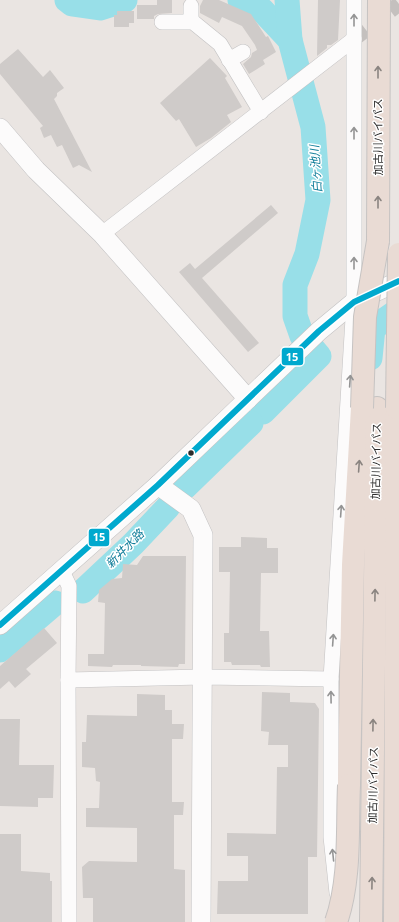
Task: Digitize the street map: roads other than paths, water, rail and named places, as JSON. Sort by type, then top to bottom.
[{"type":"highway","name":"加古川バイパス","points":[[371,922],[379,408],[379,0]]},
{"type":"highway","name":"加古川バイパス","points":[[395,922],[379,408],[399,254]]},
{"type":"highway","points":[[336,922],[341,908],[345,880],[349,785],[352,565],[379,408]]},
{"type":"street","points":[[340,922],[331,837],[331,679],[354,302],[354,0]]},
{"type":"street","points":[[191,6],[191,22]]},
{"type":"street","points":[[162,22],[193,22],[220,44],[261,112]]},
{"type":"street","points":[[102,234],[354,39]]},
{"type":"street","points":[[229,60],[243,52]]},
{"type":"street","points":[[0,128],[36,170],[102,234],[248,399]]},
{"type":"street","points":[[0,625],[158,485],[319,331],[354,302],[399,281]]},
{"type":"street","points":[[158,485],[191,509],[203,535],[201,922]]},
{"type":"street","points":[[62,571],[69,586],[69,922]]},
{"type":"street","points":[[68,680],[203,677],[331,679]]},
{"type":"waterway","name":"白ヶ池川","points":[[67,0],[72,4],[100,8],[125,0]]},
{"type":"waterway","name":"白ヶ池川","points":[[240,0],[262,10],[290,40],[313,127],[318,200],[307,254],[295,285],[295,316],[302,336],[319,356],[263,412]]},
{"type":"waterway","points":[[287,0],[290,40]]},
{"type":"waterway","name":"新井水路","points":[[370,358],[373,328],[399,310]]},
{"type":"waterway","name":"新井水路","points":[[185,487],[251,423]]},
{"type":"waterway","name":"新井水路","points":[[83,591],[133,544],[168,507]]},
{"type":"waterway","name":"新井水路","points":[[0,650],[55,603]]},
{"type":"tunnel","points":[[354,39],[399,4]]}]
